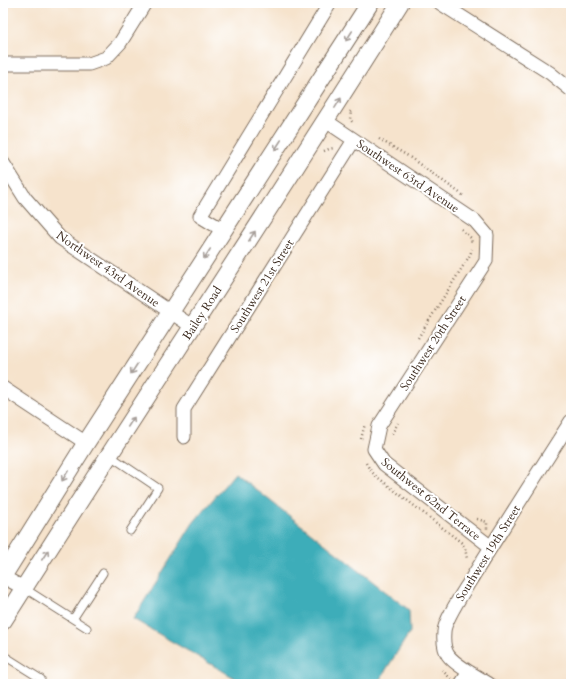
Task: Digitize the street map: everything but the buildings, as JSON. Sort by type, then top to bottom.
[{"type":"street","points":[[3,64],[89,64],[106,58],[120,43],[146,3]]},
{"type":"street","points":[[223,230],[200,216],[330,3]]},
{"type":"street","points":[[24,588],[3,577],[86,443],[370,3]]},
{"type":"street","name":"Bailey Road","points":[[3,621],[193,327],[332,125],[400,3]]},
{"type":"street","points":[[440,3],[550,73],[571,90]]},
{"type":"street","name":"Southwest 63rd Avenue","points":[[332,125],[475,221],[487,235]]},
{"type":"street","name":"Southwest 21st Street","points":[[184,437],[184,409],[354,140]]},
{"type":"street","name":"Northwest 43rd Avenue","points":[[3,163],[24,198],[60,238],[193,327]]},
{"type":"street","name":"Southwest 20th Street","points":[[368,453],[379,426],[486,261],[487,235]]},
{"type":"street","points":[[3,388],[86,443]]},
{"type":"street","name":"Southwest 19th Street","points":[[489,684],[452,661],[444,646],[444,630],[454,608],[571,421]]},
{"type":"street","name":"Southwest 62nd Terrace","points":[[368,453],[491,548]]},
{"type":"street","points":[[461,684],[469,672]]},
{"type":"lane","points":[[109,455],[158,488],[130,531]]},
{"type":"lane","points":[[73,619],[103,573]]},
{"type":"lane","points":[[24,588],[87,628]]},
{"type":"lane","points":[[3,655],[40,678]]},
{"type":"path","points":[[346,153],[333,148],[323,152],[332,125],[351,111],[350,119],[354,124]]},
{"type":"path","points":[[374,136],[408,156],[469,200]]},
{"type":"path","points":[[416,342],[472,250],[473,246],[471,238],[456,225]]},
{"type":"path","points":[[390,437],[402,417]]},
{"type":"path","points":[[361,445],[365,423]]},
{"type":"path","points":[[368,453],[370,470],[462,543],[465,548],[467,559],[487,528],[487,522],[473,518]]},
{"type":"water","points":[[235,473],[409,610],[410,632],[377,684],[245,684],[133,619],[193,523]]}]
